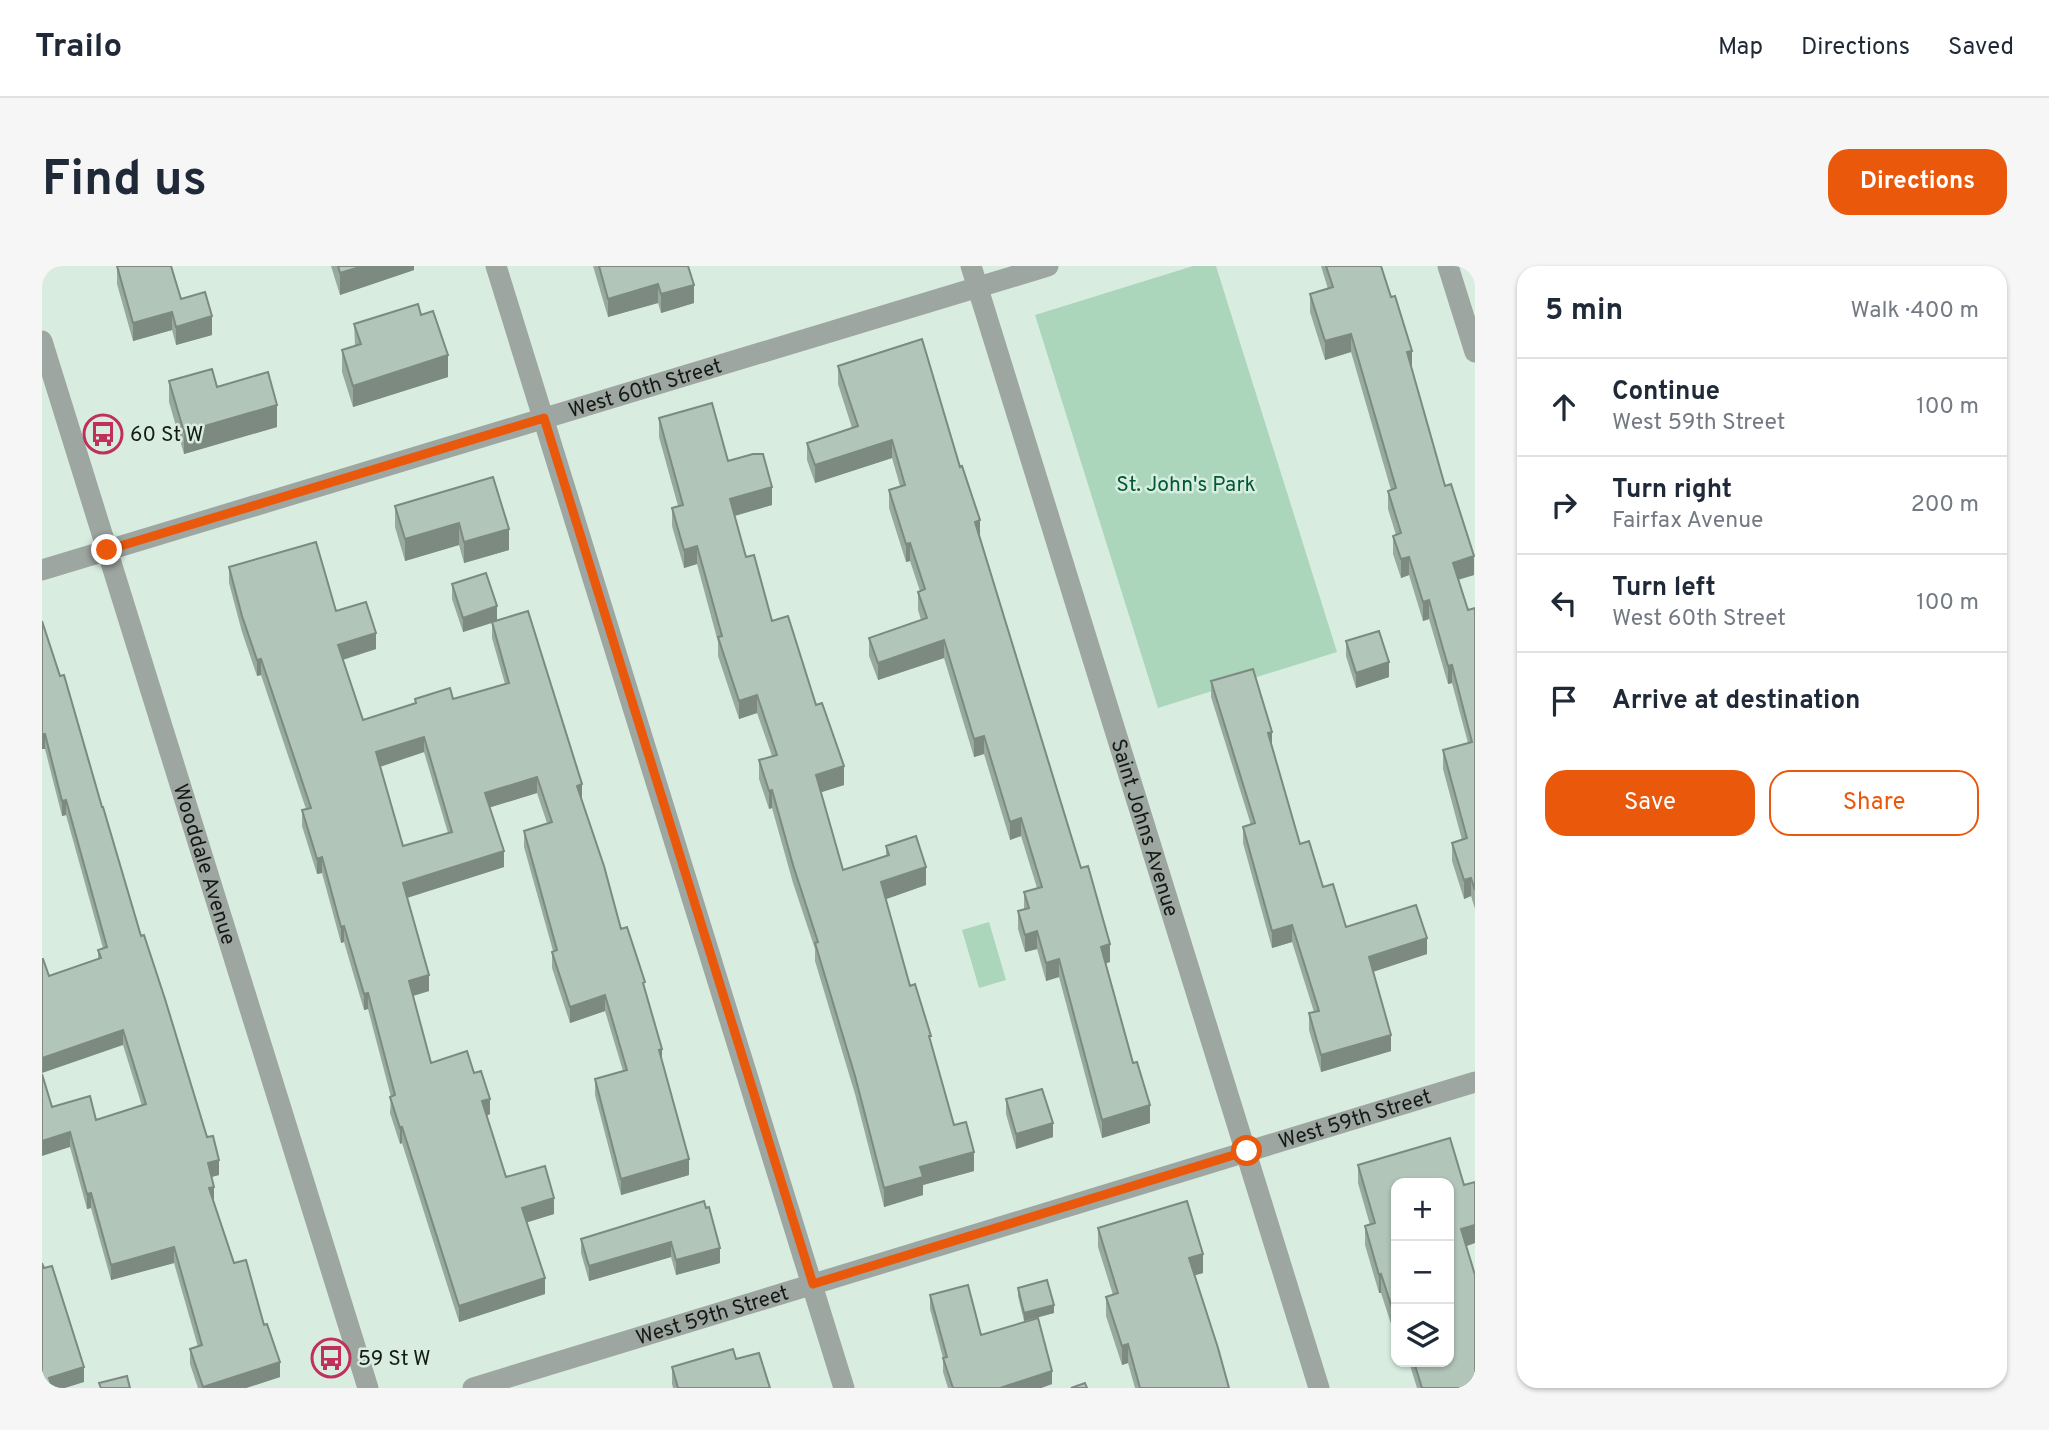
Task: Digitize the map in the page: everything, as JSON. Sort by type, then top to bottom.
[{"type":"street","points":[[496,266],[844,1388]]},
{"type":"street","name":"Saint Johns Avenue","points":[[971,266],[1319,1388]]},
{"type":"street","name":"West 60th Street","points":[[42,570],[1048,266]]},
{"type":"street","points":[[1448,266],[1475,352]]},
{"type":"street","name":"Wooddale Avenue","points":[[42,341],[368,1388]]},
{"type":"street","name":"West 59th Street","points":[[473,1388],[1475,1082]]},
{"type":"green space","name":"St. John's Park","points":[[1193,266],[1216,266],[1337,652],[1158,708],[1035,315]]},
{"type":"green space","points":[[989,922],[1006,980],[979,988],[962,930]]},
{"type":"building","points":[[117,266],[171,266],[181,299],[205,292],[212,316],[176,327],[172,312],[133,323]]},
{"type":"building","points":[[338,266],[363,266],[340,273]]},
{"type":"building","points":[[599,266],[688,266],[694,285],[661,294],[658,284],[608,299]]},
{"type":"building","points":[[1326,266],[1381,266],[1391,297],[1395,296],[1412,351],[1407,352],[1445,486],[1451,484],[1474,556],[1453,563],[1468,610],[1475,608],[1475,890],[1471,878],[1464,880],[1452,843],[1467,838],[1443,750],[1472,742],[1452,665],[1448,666],[1429,600],[1423,602],[1409,557],[1401,559],[1393,536],[1401,533],[1388,491],[1396,488],[1351,334],[1325,341],[1310,294],[1333,287]]},
{"type":"building","points":[[418,304],[421,315],[433,311],[448,355],[353,386],[342,350],[361,344],[354,324]]},
{"type":"building","points":[[922,339],[960,467],[962,466],[980,520],[975,522],[1081,868],[1088,866],[1110,944],[1101,947],[1133,1063],[1137,1062],[1150,1105],[1102,1120],[1059,959],[1046,963],[1037,931],[1025,935],[1018,911],[1029,908],[1024,892],[1042,887],[1021,818],[1010,822],[984,736],[974,739],[944,640],[878,663],[869,638],[927,618],[918,592],[925,589],[910,543],[906,544],[889,490],[905,485],[892,440],[815,465],[807,443],[858,426],[838,366]]},
{"type":"building","points":[[212,369],[217,387],[268,372],[277,405],[184,432],[169,381]]},
{"type":"building","points":[[712,403],[728,461],[763,454],[772,487],[730,499],[746,557],[754,555],[772,621],[788,616],[816,705],[822,703],[844,766],[816,775],[843,870],[889,855],[886,846],[916,836],[926,867],[881,882],[910,986],[915,984],[931,1036],[954,1125],[966,1122],[974,1152],[920,1167],[923,1177],[884,1188],[855,1076],[815,943],[818,942],[772,790],[769,791],[759,760],[777,755],[757,695],[739,701],[718,637],[722,636],[697,546],[684,550],[672,508],[683,505],[659,418]]},
{"type":"building","points":[[493,477],[509,529],[464,542],[459,523],[405,539],[395,506]]},
{"type":"building","points":[[316,542],[336,611],[366,602],[376,633],[338,645],[363,720],[416,703],[415,699],[450,688],[453,699],[509,683],[492,622],[528,611],[582,784],[577,786],[604,866],[621,929],[627,927],[645,982],[643,983],[662,1049],[659,1050],[689,1159],[621,1179],[595,1079],[627,1070],[605,995],[570,1007],[552,952],[557,950],[524,831],[552,822],[537,777],[485,793],[504,851],[403,883],[429,975],[409,981],[431,1063],[467,1051],[474,1073],[481,1071],[490,1099],[482,1101],[506,1177],[545,1166],[554,1198],[522,1208],[545,1278],[459,1306],[390,1097],[395,1095],[368,993],[364,994],[344,926],[341,927],[322,857],[317,859],[302,810],[311,808],[261,659],[257,660],[242,616],[229,567]],"holes":[[[424,737],[452,832],[403,846],[376,752]]]},
{"type":"building","points":[[486,573],[497,606],[463,618],[452,584]]},
{"type":"building","points":[[42,621],[60,676],[64,675],[141,936],[144,935],[207,1137],[213,1136],[219,1160],[208,1163],[214,1187],[209,1188],[234,1263],[246,1260],[264,1325],[267,1324],[280,1362],[203,1387],[190,1349],[202,1345],[174,1247],[111,1265],[70,1132],[42,1141],[42,1074],[52,1107],[90,1096],[96,1120],[146,1104],[123,1030],[42,1058],[42,959],[49,976],[101,958],[98,950],[107,947],[66,800],[62,801],[45,734],[42,734]]},
{"type":"building","points":[[1379,631],[1389,662],[1356,673],[1346,641]]},
{"type":"building","points":[[1253,669],[1272,732],[1268,733],[1300,844],[1309,841],[1323,887],[1333,884],[1346,927],[1416,905],[1427,938],[1369,957],[1391,1035],[1321,1055],[1309,1013],[1319,1011],[1292,925],[1272,931],[1243,827],[1255,823],[1211,681]]},
{"type":"building","points":[[1042,1089],[1053,1123],[1016,1134],[1006,1099]]},
{"type":"building","points":[[1450,1138],[1464,1185],[1475,1182],[1475,1225],[1461,1229],[1475,1275],[1475,1388],[1422,1388],[1416,1367],[1454,1367],[1454,1178],[1391,1178],[1391,1305],[1365,1226],[1375,1223],[1358,1165]]},
{"type":"building","points":[[704,1201],[706,1208],[709,1207],[720,1248],[676,1260],[671,1242],[589,1266],[581,1239]]},
{"type":"building","points":[[1187,1201],[1203,1254],[1189,1258],[1229,1388],[1140,1388],[1128,1344],[1122,1346],[1106,1297],[1118,1293],[1098,1228]]},
{"type":"building","points":[[42,1263],[44,1268],[52,1266],[84,1367],[49,1378],[52,1388],[42,1388]]},
{"type":"building","points":[[1047,1280],[1054,1305],[1024,1313],[1018,1288]]},
{"type":"building","points":[[968,1285],[981,1335],[1038,1318],[1052,1371],[1000,1388],[953,1388],[943,1358],[947,1357],[930,1295]]},
{"type":"building","points":[[733,1349],[736,1359],[759,1353],[770,1388],[678,1388],[672,1367]]},
{"type":"building","points":[[127,1376],[130,1388],[101,1388],[99,1383]]},
{"type":"building","points":[[1085,1383],[1087,1388],[1071,1388]]},
{"type":"place","name":"60 St W","points":[[103,434]]},
{"type":"place","name":"59 St W","points":[[331,1358]]},
{"type":"route","points":[[107,550],[544,418],[813,1284],[1247,1151]]}]
